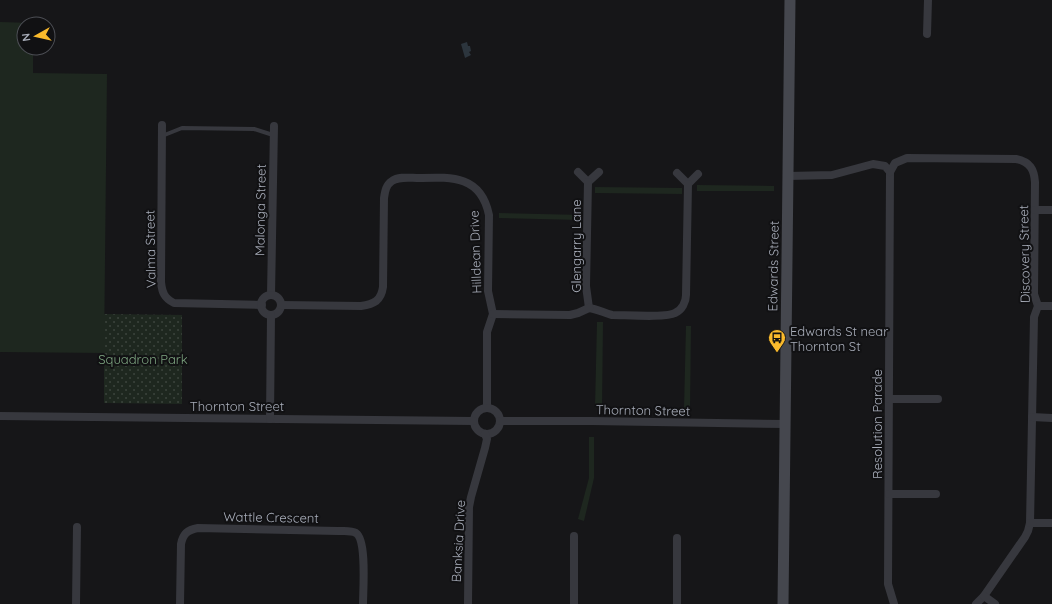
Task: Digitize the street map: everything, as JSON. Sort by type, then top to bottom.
[{"type":"main road","name":"Edwards Street","points":[[784,604],[790,0]]},
{"type":"street","points":[[927,34],[928,0]]},
{"type":"street","name":"Valma Street","points":[[162,125],[161,282],[163,294],[174,303],[262,305]]},
{"type":"street","name":"Malonga Street","points":[[271,295],[274,130]]},
{"type":"street","name":"Discovery Street","points":[[890,172],[895,163],[907,158],[1016,159],[1027,163],[1034,172],[1034,294],[1038,306],[1034,318],[1030,523],[1025,537],[984,596],[976,604]]},
{"type":"street","points":[[788,176],[832,175],[873,164],[885,166],[890,172]]},
{"type":"street","name":"Glengarry Lane","points":[[493,314],[570,315],[589,308],[586,286],[588,182],[578,172]]},
{"type":"street","name":"Glengarry Lane","points":[[588,182],[599,172]]},
{"type":"street","name":"Resolution Parade","points":[[890,172],[888,584],[894,604]]},
{"type":"street","points":[[677,173],[688,184]]},
{"type":"street","points":[[589,308],[594,308],[612,315],[665,315],[675,313],[681,308],[686,300],[688,184],[698,174]]},
{"type":"street","name":"Hilldean Drive","points":[[281,305],[361,306],[369,305],[375,302],[380,298],[383,287],[384,198],[388,185],[396,178],[442,177],[454,178],[467,183],[479,192],[486,204],[488,215],[488,291],[493,314],[487,332],[487,407]]},
{"type":"street","points":[[1035,210],[1052,210]]},
{"type":"street","points":[[268,295],[278,298],[281,305],[279,311],[271,315],[263,310],[262,305],[263,299],[268,295]]},
{"type":"street","points":[[1038,306],[1052,306]]},
{"type":"street","points":[[270,418],[271,315]]},
{"type":"street","points":[[889,399],[938,399]]},
{"type":"street","points":[[487,407],[495,410],[500,416],[500,424],[496,431],[492,433],[485,434],[478,431],[473,420],[474,416],[479,410],[487,407]]},
{"type":"street","name":"Thornton Street","points":[[0,416],[473,420]]},
{"type":"street","points":[[1032,417],[1052,418]]},
{"type":"street","name":"Thornton Street","points":[[500,421],[785,424]]},
{"type":"street","name":"Banksia Drive","points":[[468,604],[469,507],[487,439],[485,434]]},
{"type":"street","points":[[888,494],[936,494]]},
{"type":"street","points":[[1030,523],[1052,523]]},
{"type":"street","points":[[76,604],[77,527]]},
{"type":"street","name":"Wattle Crescent","points":[[180,604],[182,537],[191,529],[198,528],[351,531],[357,534],[361,539],[363,550],[363,604]]},
{"type":"street","points":[[574,536],[574,604]]},
{"type":"street","points":[[677,538],[677,604]]},
{"type":"street","points":[[984,596],[995,604]]},
{"type":"lane","points":[[162,136],[182,128],[274,130]]},
{"type":"green space","points":[[0,22],[16,22],[16,56],[33,56],[33,73],[107,74],[104,353],[0,352]]},
{"type":"green space","points":[[697,185],[774,186],[774,191],[697,191]]},
{"type":"green space","points":[[595,187],[682,188],[682,194],[595,193]]},
{"type":"green space","points":[[499,213],[582,215],[581,220],[499,218]]},
{"type":"green space","name":"Squadron Park","points":[[104,314],[182,315],[182,404],[104,403]]},
{"type":"green space","points":[[597,322],[603,322],[602,408],[595,408]]},
{"type":"green space","points":[[686,326],[691,326],[690,409],[684,409]]},
{"type":"green space","points":[[589,437],[594,437],[594,478],[584,521],[578,519],[589,478]]},
{"type":"shaded area","points":[[467,42],[468,46],[470,46],[471,51],[469,52],[471,55],[465,58],[461,44]]},
{"type":"place","name":"Edwards St near Thornton St","points":[[777,353]]}]
